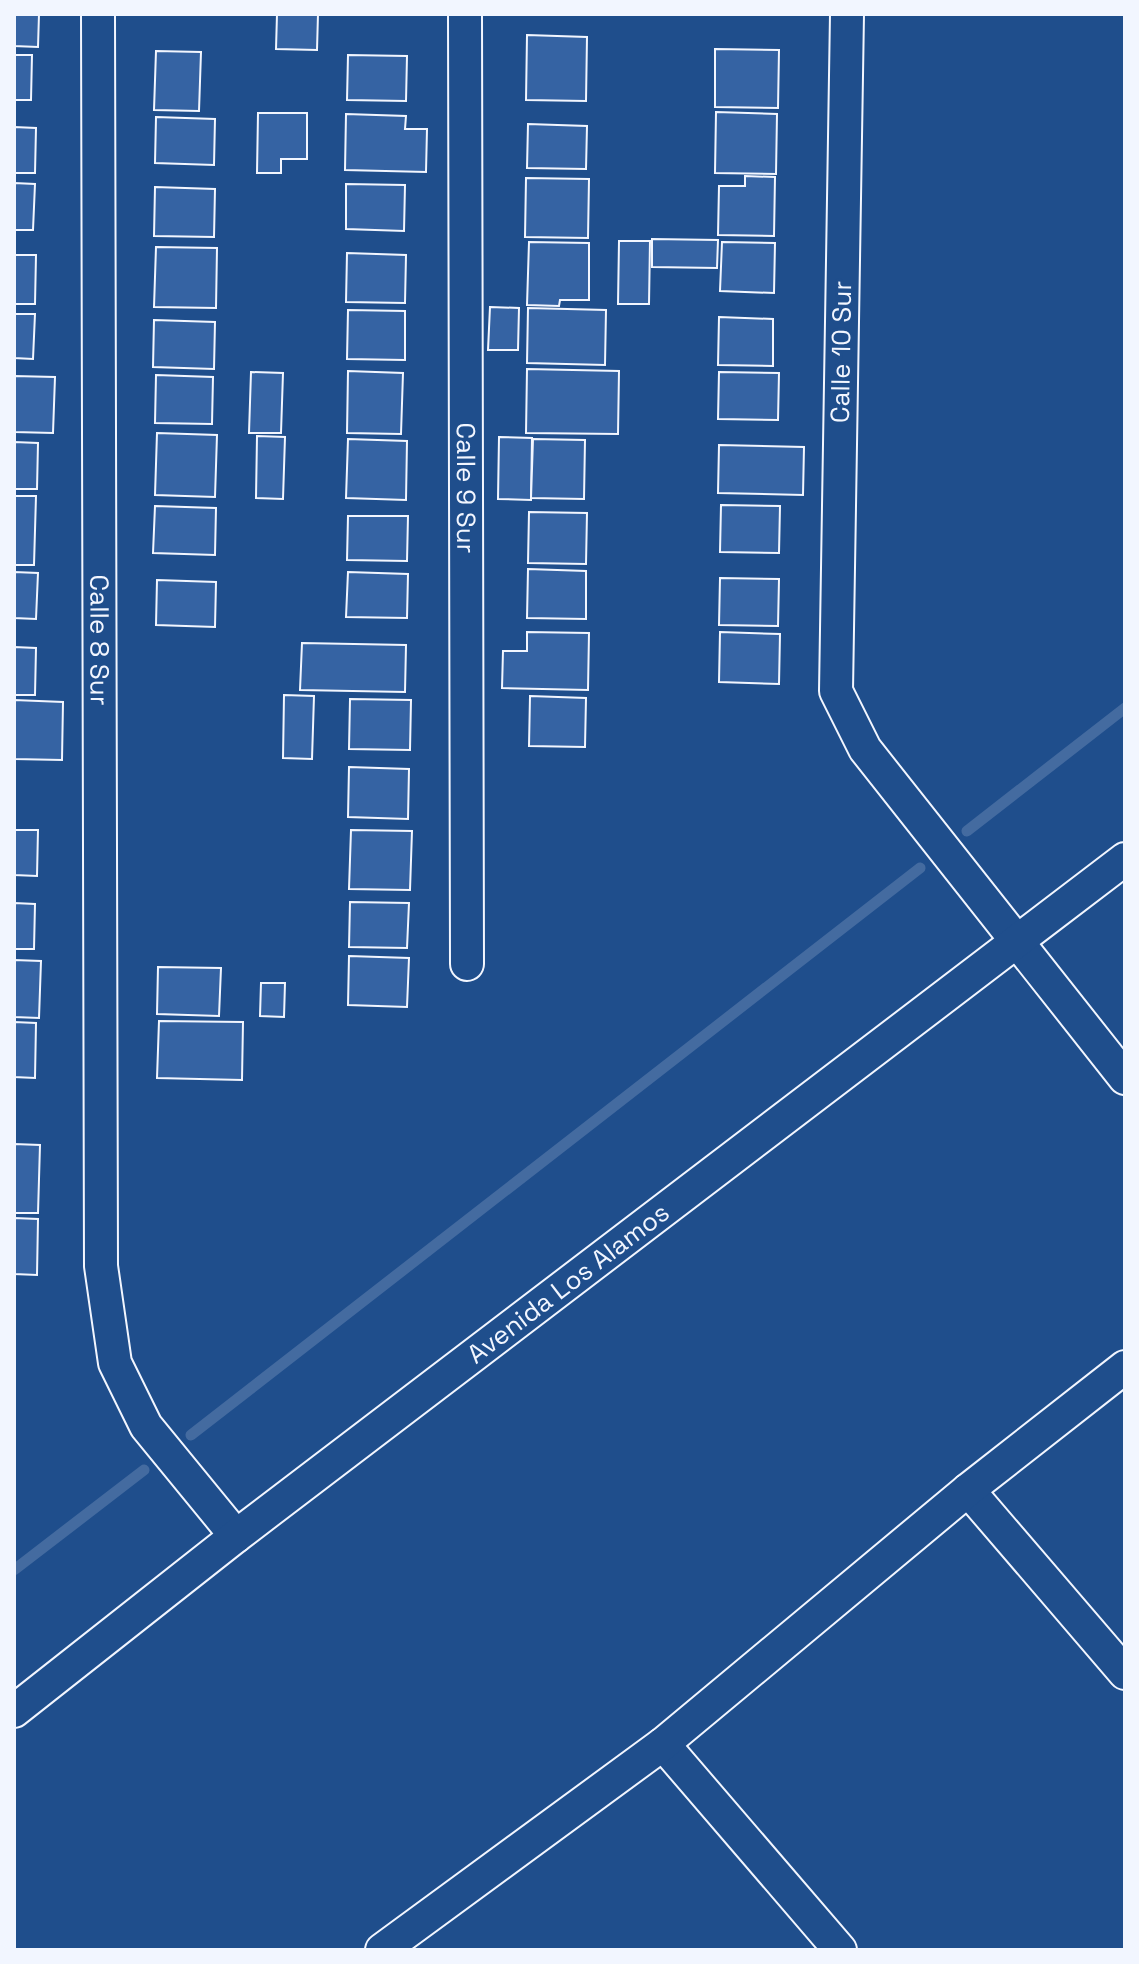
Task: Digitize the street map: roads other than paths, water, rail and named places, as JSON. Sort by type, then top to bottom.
[{"type":"street","name":"Calle 8 Sur","points":[[98,14],[101,1266],[115,1363],[146,1426],[236,1536]]},
{"type":"street","name":"Calle 9 Sur","points":[[465,14],[467,964]]},
{"type":"street","name":"Calle 10 Sur","points":[[847,14],[836,691],[865,749],[1015,940]]},
{"type":"street","name":"Avenida Los Alamos","points":[[14,1711],[236,1536],[1125,859]]},
{"type":"street","points":[[1015,940],[1125,1078]]},
{"type":"street","points":[[382,1950],[663,1744],[968,1490],[1125,1367]]},
{"type":"street","points":[[968,1490],[1125,1673]]},
{"type":"street","points":[[663,1744],[840,1950]]},
{"type":"waterway","points":[[967,831],[1125,708]]},
{"type":"waterway","points":[[191,1435],[920,868]]},
{"type":"waterway","points":[[14,1570],[144,1470]]}]
